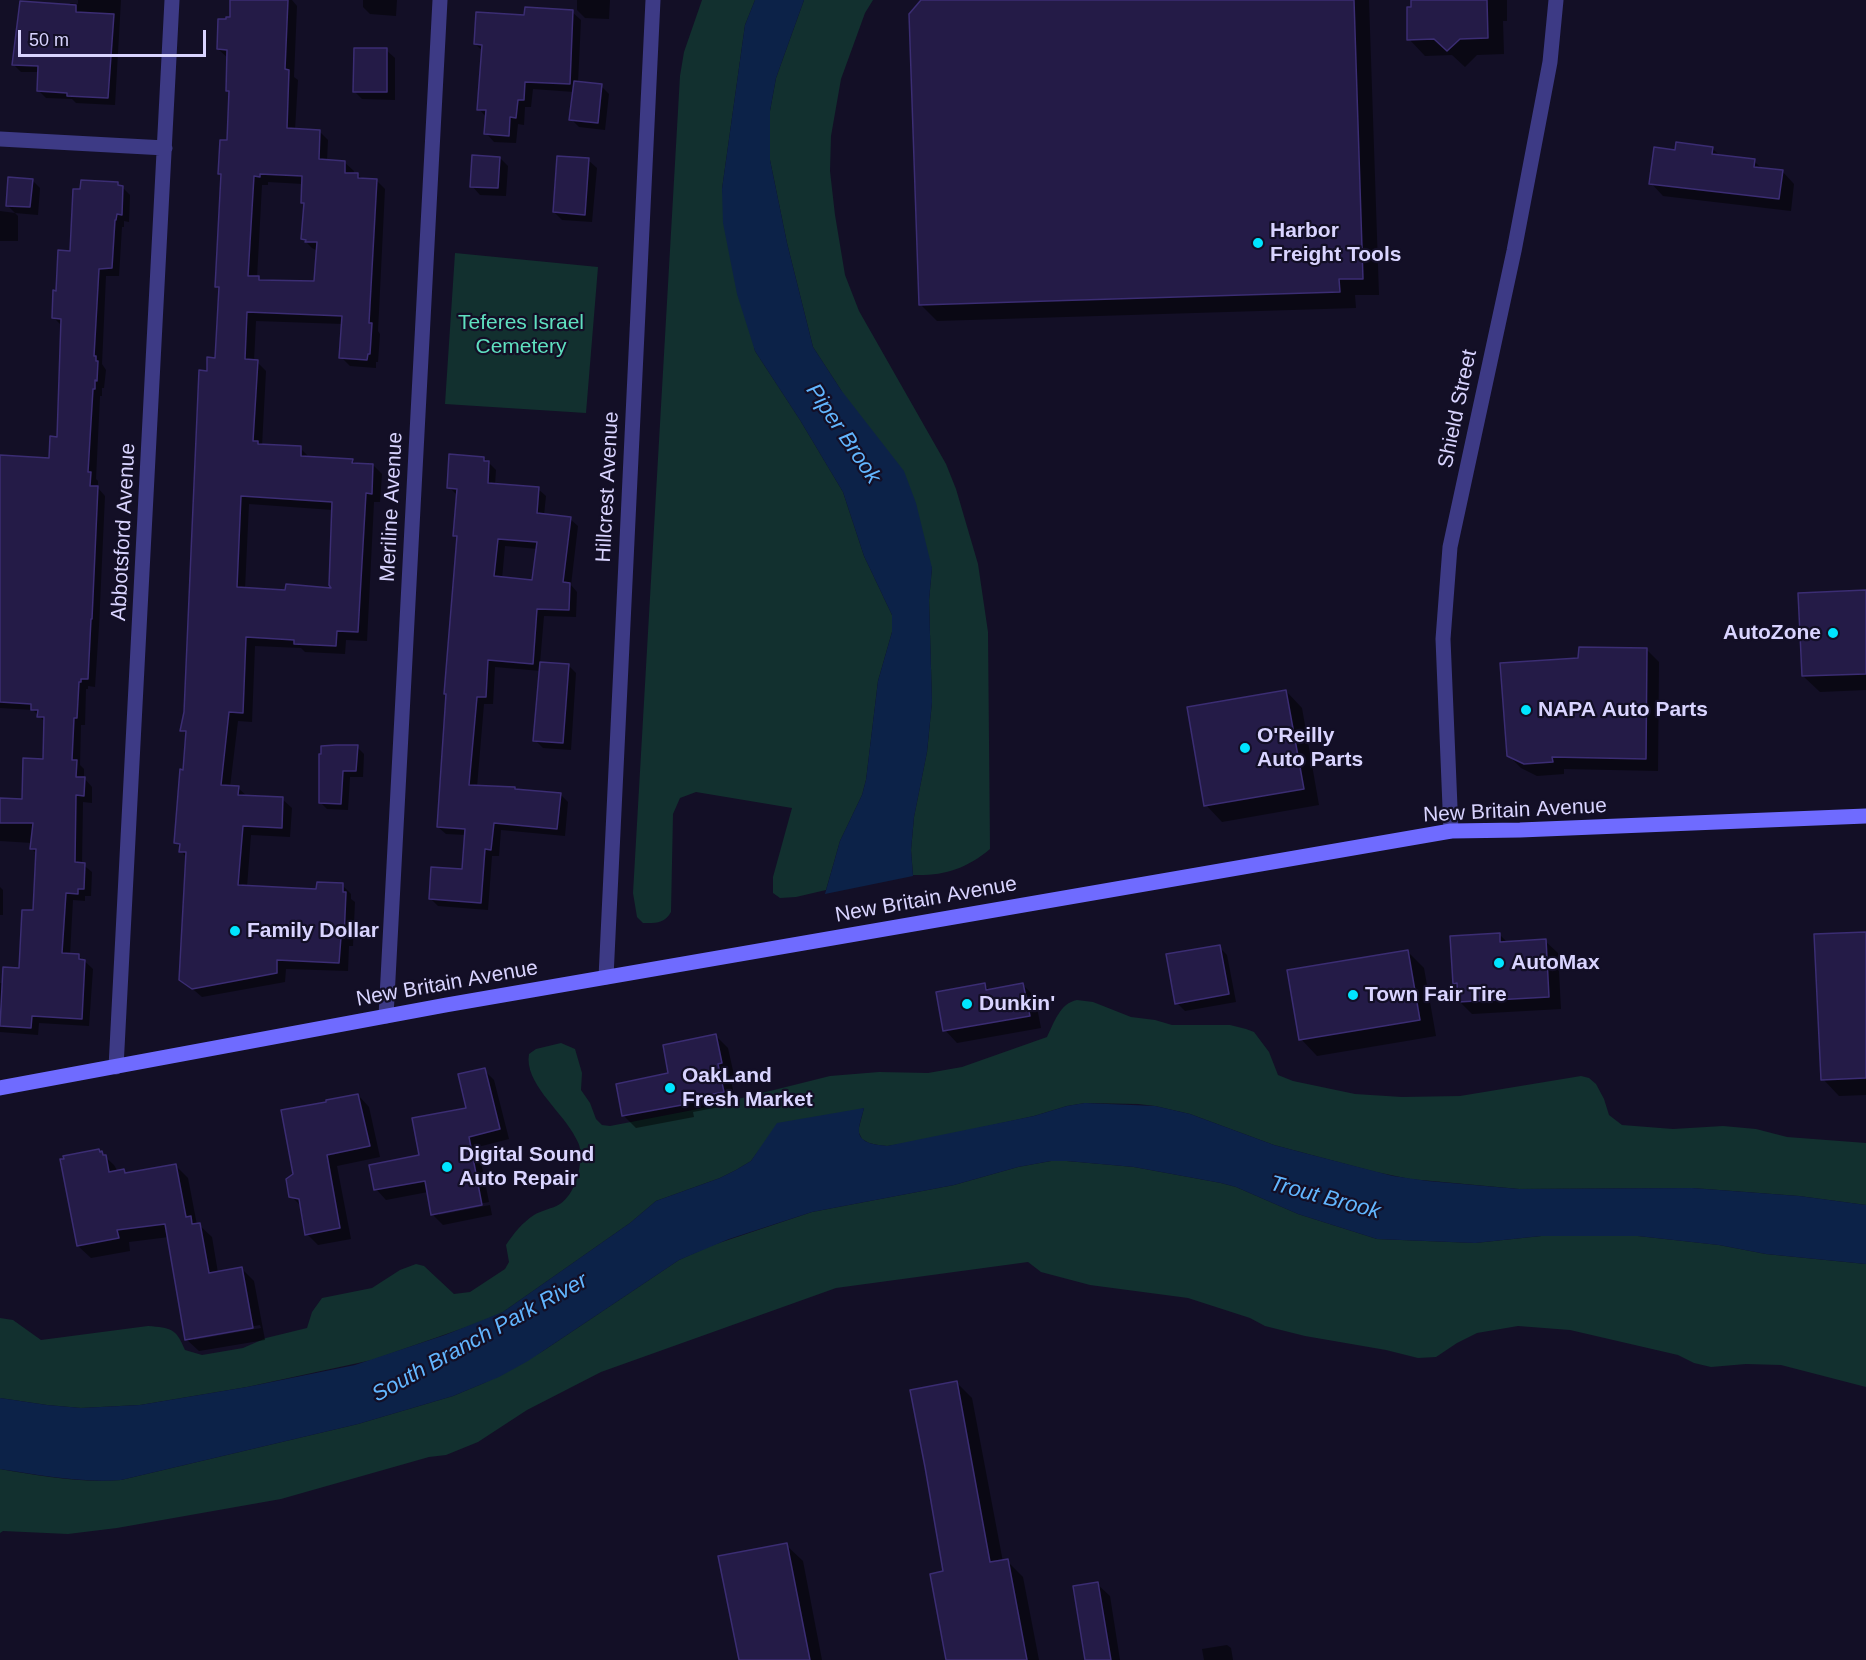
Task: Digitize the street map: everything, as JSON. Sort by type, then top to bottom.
[{"type":"main road","name":"New Britain Avenue","points":[[0,1088],[606,977],[1451,831],[1866,816]]},
{"type":"street","name":"Abbotsford Avenue","points":[[116,1067],[172,0]]},
{"type":"street","name":"Meriline Avenue","points":[[386,1016],[440,0]]},
{"type":"street","name":"Hillcrest Avenue","points":[[606,977],[653,0]]},
{"type":"street","name":"Shield Street","points":[[1451,831],[1443,639],[1450,547],[1530,169],[1550,62],[1556,0]]},
{"type":"street","points":[[0,139],[165,148]]},
{"type":"green space","points":[[702,0],[755,0],[745,25],[722,189],[755,351],[843,492],[864,556],[892,615],[892,632],[878,681],[866,780],[862,795],[840,841],[826,890],[780,898],[773,893],[773,877],[792,808],[696,792],[680,798],[673,814],[671,912],[662,921],[643,923],[637,917],[633,893],[680,76],[684,52]]},
{"type":"green space","points":[[804,0],[873,0],[865,13],[841,79],[831,136],[830,171],[845,275],[859,311],[946,464],[956,489],[978,564],[988,632],[990,849],[972,862],[954,870],[935,874],[913,875],[911,850],[914,817],[927,752],[932,702],[929,600],[932,568],[841,390],[813,347],[787,243],[770,160],[770,111],[776,78]]},
{"type":"green space","name":"Teferes Israel Cemetery","points":[[455,253],[598,267],[586,413],[445,404]]},
{"type":"green space","points":[[1077,1000],[1093,1002],[1131,1017],[1172,1025],[1230,1025],[1246,1029],[1254,1032],[1269,1052],[1278,1075],[1293,1081],[1355,1094],[1402,1097],[1460,1096],[1581,1076],[1589,1078],[1596,1084],[1609,1115],[1622,1125],[1673,1129],[1723,1126],[1756,1129],[1787,1137],[1866,1143],[1866,1205],[1799,1196],[1692,1188],[1519,1189],[1410,1179],[1274,1145],[1190,1114],[1138,1104],[1085,1103],[1067,1106],[1034,1116],[887,1146],[869,1143],[862,1139],[858,1131],[864,1108],[759,1150],[751,1161],[720,1178],[656,1201],[630,1223],[503,1312],[372,1360],[247,1387],[140,1405],[81,1408],[0,1398],[0,1318],[13,1320],[41,1340],[148,1326],[162,1328],[172,1330],[179,1337],[185,1350],[202,1355],[243,1348],[266,1338],[307,1328],[312,1312],[322,1298],[372,1288],[400,1270],[416,1264],[424,1266],[454,1294],[470,1292],[505,1269],[509,1262],[506,1245],[512,1236],[534,1215],[557,1206],[565,1200],[579,1172],[578,1141],[532,1075],[529,1054],[536,1049],[561,1043],[575,1049],[582,1073],[581,1090],[590,1103],[596,1119],[602,1125],[610,1126],[698,1109],[830,1076],[879,1072],[928,1073],[962,1067],[1047,1037],[1062,1009]]},
{"type":"green space","points":[[1051,1161],[1134,1167],[1221,1183],[1236,1187],[1298,1214],[1377,1239],[1475,1243],[1541,1236],[1638,1236],[1719,1245],[1766,1254],[1866,1264],[1866,1387],[1781,1365],[1746,1364],[1711,1367],[1694,1363],[1678,1355],[1570,1330],[1518,1326],[1477,1333],[1436,1357],[1418,1358],[1265,1326],[1250,1318],[1188,1298],[1090,1285],[1041,1272],[1028,1262],[836,1288],[601,1372],[527,1410],[478,1442],[446,1455],[429,1457],[281,1499],[117,1528],[68,1534],[3,1531],[0,1533],[0,1469],[75,1480],[121,1480],[358,1424],[453,1396],[484,1383],[543,1351],[679,1260],[710,1246],[812,1212],[954,1185],[1018,1167]]},
{"type":"water","name":"Piper Brook","points":[[755,0],[804,0],[776,78],[770,111],[770,160],[787,243],[813,347],[841,390],[904,471],[916,503],[932,568],[929,600],[932,702],[927,752],[914,817],[911,850],[913,876],[825,894],[840,841],[862,795],[866,780],[878,681],[892,632],[892,615],[864,556],[843,492],[755,351],[737,294],[723,223],[722,189],[745,25]]},
{"type":"water","points":[[1085,1103],[1155,1106],[1190,1114],[1274,1145],[1393,1176],[1428,1181],[1519,1189],[1692,1188],[1799,1196],[1866,1205],[1866,1264],[1766,1254],[1719,1245],[1638,1236],[1541,1236],[1475,1243],[1377,1239],[1298,1214],[1236,1187],[1221,1183],[1134,1167],[1051,1161],[1018,1167],[954,1185],[812,1212],[729,1239],[679,1260],[528,1361],[499,1377],[453,1396],[358,1424],[121,1480],[75,1479],[0,1469],[0,1398],[81,1408],[140,1405],[247,1387],[355,1365],[445,1335],[503,1312],[630,1223],[656,1201],[720,1178],[751,1161],[777,1123],[864,1108],[859,1127],[860,1136],[870,1143],[887,1146],[1034,1116]]},
{"type":"building","points":[[230,0],[288,0],[285,69],[289,70],[287,128],[320,130],[319,159],[345,161],[345,173],[358,173],[358,178],[377,179],[369,323],[372,323],[370,354],[367,360],[339,358],[342,316],[247,312],[245,359],[258,360],[253,441],[258,441],[258,444],[301,446],[301,456],[353,459],[352,463],[373,464],[372,494],[366,493],[358,632],[337,631],[336,646],[294,644],[294,640],[246,637],[243,713],[229,712],[221,785],[239,786],[238,795],[283,797],[282,828],[243,826],[238,885],[316,889],[317,882],[343,883],[343,892],[346,892],[344,938],[341,937],[339,963],[277,960],[277,973],[192,989],[179,980],[186,852],[179,852],[180,844],[174,843],[180,769],[183,770],[186,731],[180,731],[184,712],[199,370],[207,371],[207,357],[215,358],[219,287],[215,287],[221,174],[218,174],[220,140],[227,140],[229,91],[226,91],[227,50],[217,49],[218,19],[230,17]],"holes":[[[260,174],[302,176],[301,203],[304,203],[301,239],[306,240],[305,242],[317,242],[314,281],[259,280],[259,276],[248,276],[254,176],[260,177]],[[241,496],[332,502],[329,585],[331,588],[286,584],[285,590],[237,587]]]},
{"type":"building","points":[[921,0],[1354,0],[1363,279],[1339,279],[1340,292],[919,305],[909,14]]},
{"type":"building","points":[[1411,0],[1487,0],[1488,38],[1460,39],[1447,51],[1434,39],[1407,40],[1407,7],[1411,7]]},
{"type":"building","points":[[20,1],[76,5],[76,12],[114,14],[108,98],[67,96],[67,93],[37,91],[38,66],[12,65]]},
{"type":"building","points":[[525,7],[573,10],[570,84],[525,82],[524,100],[518,100],[516,118],[510,117],[509,136],[484,134],[486,110],[477,110],[482,45],[474,44],[476,12],[524,15]]},
{"type":"building","points":[[354,48],[387,48],[387,92],[353,92]]},
{"type":"building","points":[[574,81],[602,84],[598,123],[569,120]]},
{"type":"building","points":[[1676,142],[1713,147],[1712,154],[1755,159],[1754,167],[1783,170],[1779,199],[1649,184],[1654,147],[1675,150]]},
{"type":"building","points":[[472,155],[500,157],[498,188],[470,187]]},
{"type":"building","points":[[557,156],[589,158],[585,215],[553,212]]},
{"type":"building","points":[[8,177],[33,179],[30,207],[6,206]]},
{"type":"building","points":[[81,180],[118,182],[118,185],[123,186],[122,215],[117,214],[115,220],[112,268],[99,269],[94,356],[98,361],[97,381],[95,380],[95,389],[93,389],[88,472],[91,472],[90,486],[98,486],[92,619],[88,679],[81,679],[79,682],[72,760],[77,760],[76,777],[85,777],[84,796],[76,795],[75,862],[85,863],[84,889],[78,889],[78,894],[66,893],[62,953],[79,954],[79,959],[85,960],[82,1019],[32,1016],[31,1028],[0,1026],[3,967],[19,968],[22,910],[33,910],[36,849],[30,849],[33,823],[0,823],[0,798],[22,799],[23,758],[43,759],[44,717],[37,717],[38,710],[31,710],[31,704],[0,702],[0,455],[49,458],[50,436],[57,437],[61,319],[52,318],[53,290],[56,291],[58,250],[70,251],[73,189],[80,189]]},
{"type":"building","points":[[449,454],[484,457],[484,461],[489,461],[488,483],[539,487],[537,513],[571,517],[563,582],[570,583],[569,610],[537,609],[533,664],[488,660],[486,697],[477,697],[469,785],[515,787],[515,789],[561,793],[557,829],[494,823],[491,850],[485,849],[481,903],[429,899],[431,867],[462,869],[465,829],[437,827],[446,694],[444,694],[457,536],[453,536],[457,489],[447,488]],"holes":[[[498,539],[537,542],[532,580],[494,576]]]},
{"type":"building","name":"AutoZone","points":[[1866,590],[1866,674],[1802,676],[1798,593]]},
{"type":"building","points":[[1579,647],[1647,648],[1646,759],[1552,757],[1553,762],[1524,764],[1507,756],[1500,663],[1578,658]]},
{"type":"building","points":[[540,662],[569,664],[563,743],[533,741]]},
{"type":"building","name":"O'Reilly Auto Parts","points":[[1286,690],[1304,789],[1204,806],[1187,707]]},
{"type":"building","points":[[358,745],[356,771],[343,771],[341,804],[319,803],[321,746]]},
{"type":"building","points":[[1866,932],[1866,1078],[1821,1080],[1814,934]]},
{"type":"building","name":"AutoMax","points":[[1500,933],[1500,942],[1546,939],[1549,997],[1458,1002],[1457,983],[1453,984],[1450,936]]},
{"type":"building","points":[[1220,945],[1229,994],[1175,1004],[1166,954]]},
{"type":"building","name":"Town Fair Tire","points":[[1408,950],[1420,1020],[1299,1040],[1287,970]]},
{"type":"building","points":[[985,983],[986,990],[1023,983],[1030,1016],[943,1031],[936,992]]},
{"type":"building","name":"OakLand Fresh Market","points":[[716,1034],[722,1063],[718,1064],[724,1092],[681,1100],[682,1105],[622,1116],[616,1084],[668,1073],[663,1045]]},
{"type":"building","points":[[485,1068],[500,1129],[469,1137],[482,1205],[431,1215],[425,1181],[374,1190],[369,1165],[419,1155],[412,1118],[466,1108],[458,1074]]},
{"type":"building","points":[[358,1094],[370,1146],[327,1155],[340,1228],[305,1235],[299,1199],[289,1197],[286,1179],[293,1174],[281,1110]]},
{"type":"building","points":[[99,1149],[103,1155],[106,1155],[109,1172],[124,1169],[125,1173],[176,1164],[186,1217],[191,1216],[192,1224],[200,1223],[209,1273],[242,1267],[253,1328],[185,1340],[165,1224],[117,1230],[119,1238],[77,1246],[60,1159],[64,1159],[63,1156]]},
{"type":"building","points":[[957,1381],[990,1562],[1008,1559],[1027,1660],[946,1660],[930,1574],[943,1571],[910,1390]]},
{"type":"building","points":[[787,1543],[810,1660],[739,1660],[718,1556]]},
{"type":"building","points":[[1098,1582],[1111,1660],[1085,1660],[1073,1586]]},
{"type":"place","name":"Harbor Freight Tools","points":[[1258,243]]},
{"type":"place","name":"AutoZone","points":[[1833,633]]},
{"type":"place","name":"NAPA Auto Parts","points":[[1526,710]]},
{"type":"place","name":"O'Reilly Auto Parts","points":[[1245,748]]},
{"type":"place","name":"Family Dollar","points":[[235,931]]},
{"type":"place","name":"AutoMax","points":[[1499,963]]},
{"type":"place","name":"Town Fair Tire","points":[[1353,995]]},
{"type":"place","name":"Dunkin'","points":[[967,1004]]},
{"type":"place","name":"OakLand Fresh Market","points":[[670,1088]]},
{"type":"place","name":"Digital Sound Auto Repair","points":[[447,1167]]},
{"type":"water label","name":"Trout Brook","points":[[1325,1198]]},
{"type":"water label","name":"South Branch Park River","points":[[480,1338]]}]
